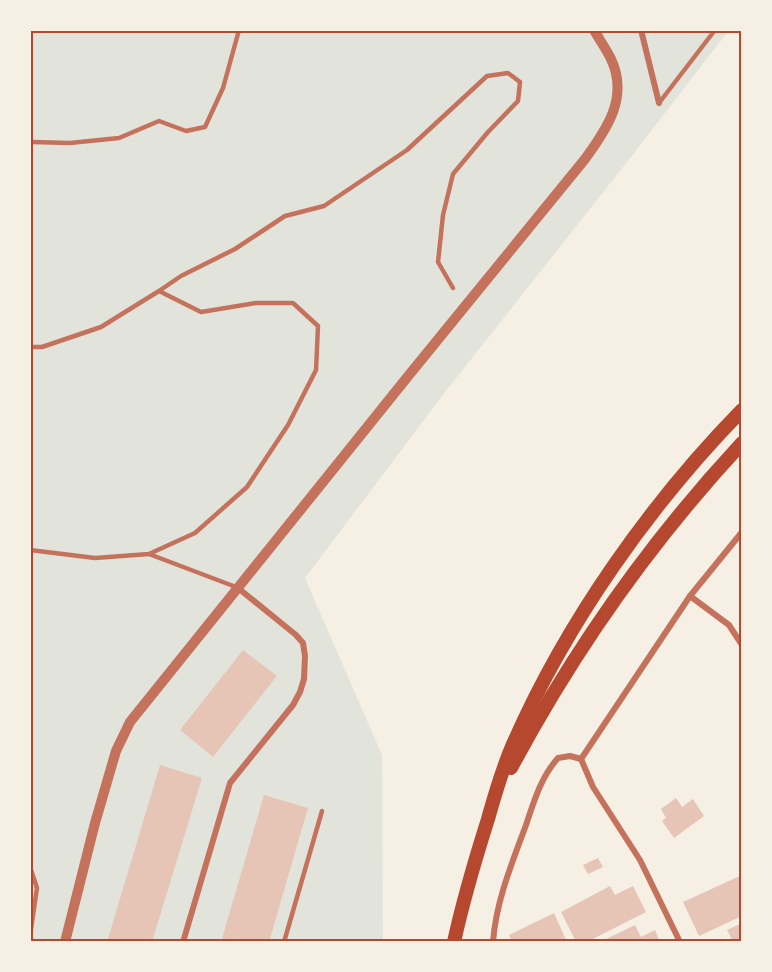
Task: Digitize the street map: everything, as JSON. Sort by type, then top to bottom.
[{"type":"highway","points":[[454,942],[492,804],[513,744],[537,693],[607,577],[665,496],[742,411]]},
{"type":"highway","points":[[492,804],[549,699],[593,630],[653,547],[742,443]]},
{"type":"street","points":[[65,942],[95,823],[121,738],[141,707],[585,159],[607,128],[613,116],[616,72],[594,30]]},
{"type":"street","points":[[640,30],[658,103]]},
{"type":"street","points":[[580,759],[690,596],[742,532]]},
{"type":"street","points":[[183,942],[230,783],[293,705],[304,679],[303,644],[296,635],[238,588]]},
{"type":"street","points":[[690,596],[729,625],[742,645]]},
{"type":"street","points":[[493,942],[498,910],[508,873],[539,789],[558,758],[570,756],[580,759],[593,787],[640,861],[680,942]]},
{"type":"lane","points":[[30,136],[31,143],[70,143],[119,138],[159,121],[186,131],[205,127],[223,88],[239,30]]},
{"type":"lane","points":[[658,103],[715,30]]},
{"type":"lane","points":[[30,346],[42,347],[101,327],[181,276],[235,249],[285,216],[324,206],[408,150],[487,76],[508,73],[520,82],[518,101],[453,174],[444,215],[438,262],[453,288]]},
{"type":"lane","points":[[30,550],[95,558],[149,554],[195,533],[247,487],[288,425],[316,370],[318,326],[293,303],[256,303],[201,312],[159,291]]},
{"type":"lane","points":[[149,554],[238,588]]},
{"type":"lane","points":[[284,942],[322,811]]},
{"type":"lane","points":[[30,867],[37,888],[30,936]]},
{"type":"shaded area","points":[[30,30],[729,30],[445,392],[305,578],[382,755],[383,942],[30,942]]},
{"type":"building","points":[[243,650],[277,676],[213,757],[180,730]]},
{"type":"building","points":[[160,765],[202,778],[152,942],[107,942]]},
{"type":"building","points":[[264,795],[308,808],[269,942],[221,942]]},
{"type":"building","points":[[676,798],[682,807],[693,799],[704,816],[674,838],[662,821],[666,818],[661,809]]},
{"type":"building","points":[[598,858],[603,867],[588,874],[583,865]]},
{"type":"building","points":[[742,875],[742,916],[699,936],[683,902]]},
{"type":"building","points":[[610,886],[615,895],[633,886],[646,912],[587,942],[576,942],[561,912]]},
{"type":"building","points":[[554,913],[567,942],[512,942],[509,935]]},
{"type":"building","points":[[742,923],[742,942],[733,942],[727,930]]},
{"type":"building","points":[[635,925],[641,937],[655,930],[660,942],[600,942]]}]
